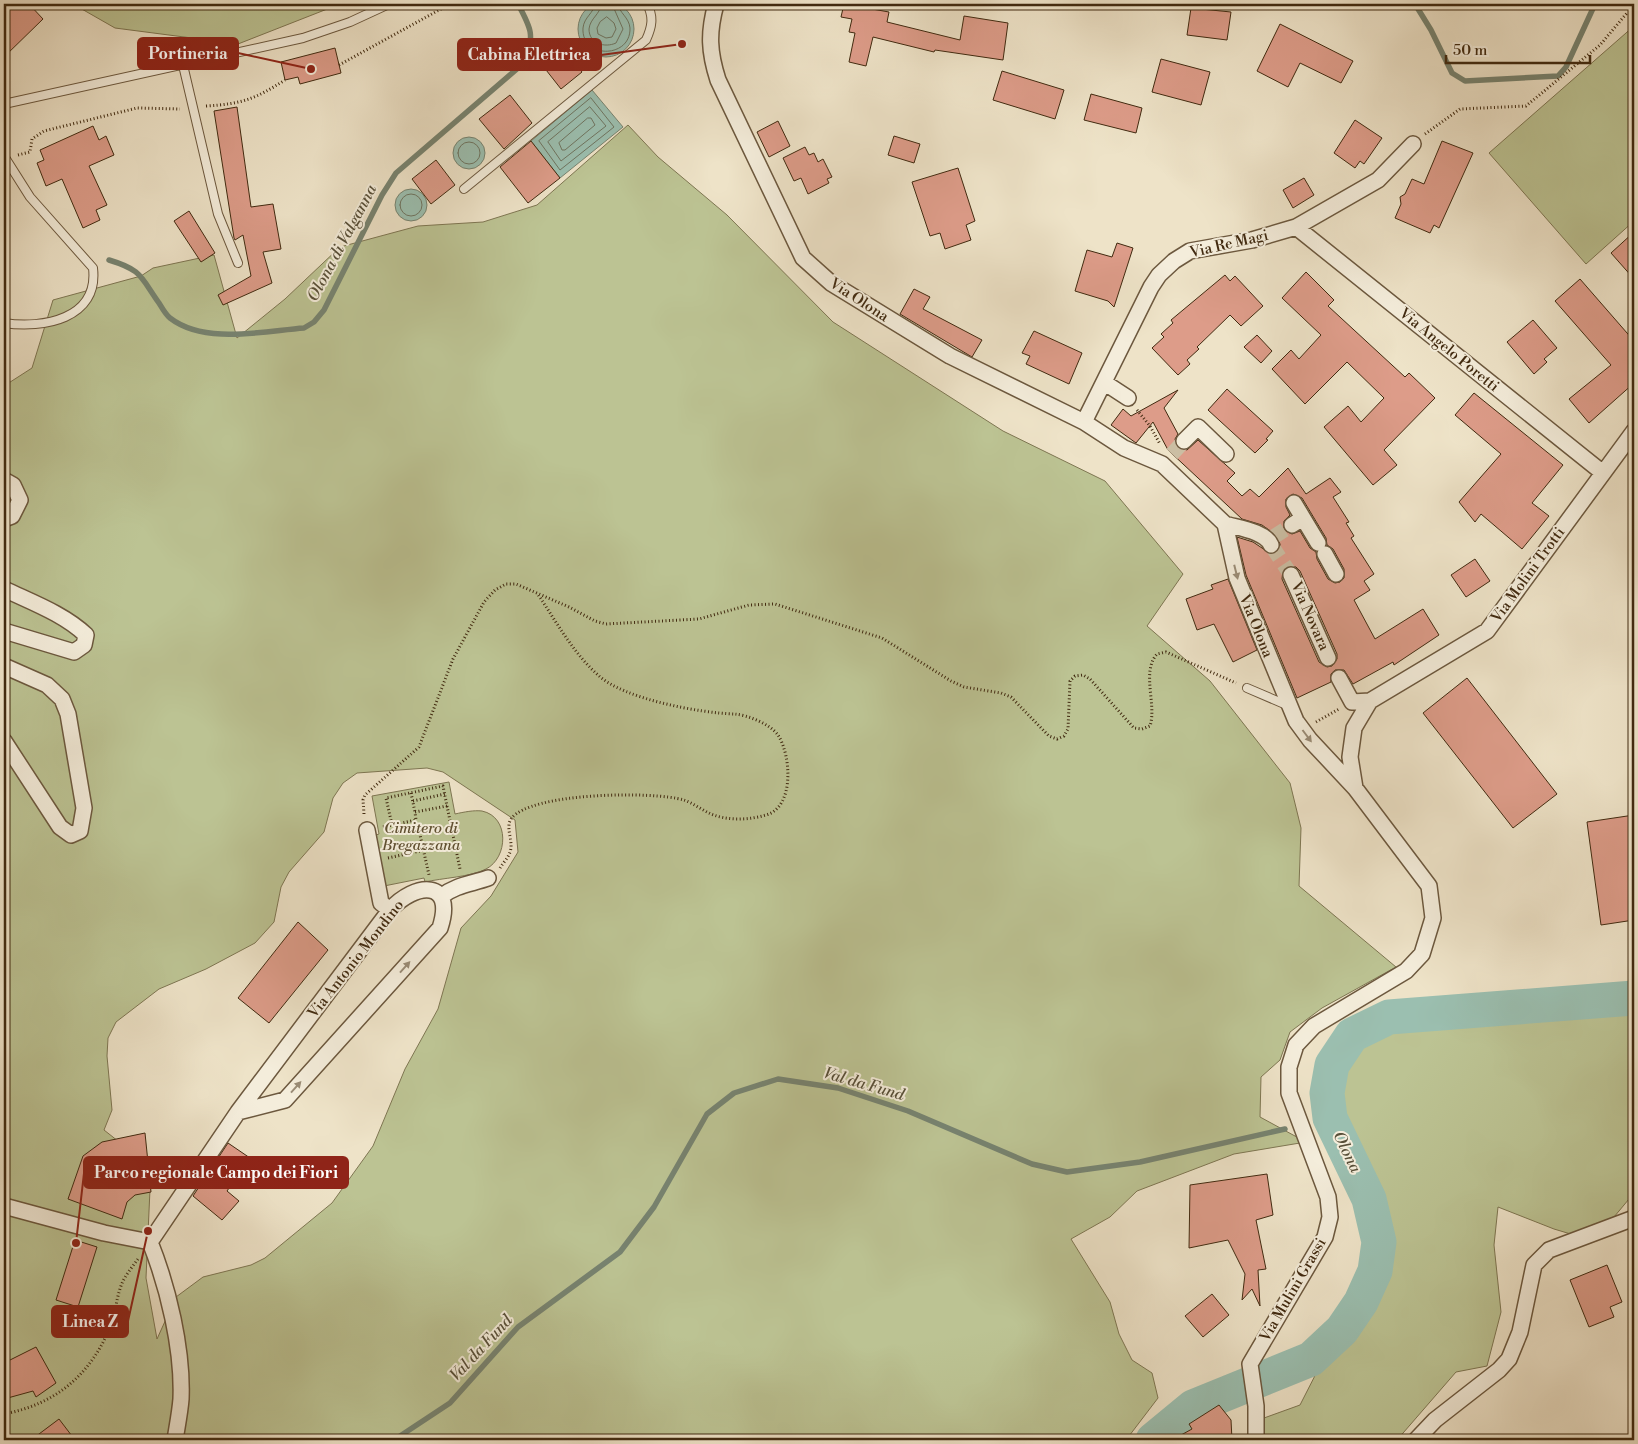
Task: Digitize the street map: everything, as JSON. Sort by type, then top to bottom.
[{"type":"street","name":"Via Olona","points":[[716,4],[710,23],[710,54],[718,80],[803,258],[831,283],[928,343],[1084,422],[1124,448],[1168,458],[1225,524],[1237,578],[1289,706],[1302,730],[1355,788]]},
{"type":"street","name":"Via Re Magi","points":[[1084,422],[1151,287],[1159,274],[1174,261],[1190,251],[1252,240],[1296,228],[1378,180],[1412,144]]},
{"type":"street","name":"Via Angelo Poretti","points":[[1296,228],[1603,473]]},
{"type":"street","points":[[1105,383],[1128,398]]},
{"type":"street","points":[[1184,441],[1198,427],[1226,454]]},
{"type":"street","name":"Via Molini Trotti","points":[[1355,788],[1350,757],[1354,728],[1370,701],[1487,631],[1634,431]]},
{"type":"street","points":[[4,480],[13,485],[20,500],[12,516],[4,518]]},
{"type":"street","points":[[1294,503],[1298,521],[1321,548],[1336,574]]},
{"type":"street","points":[[1225,524],[1260,535],[1271,541]]},
{"type":"street","name":"Via Novara","points":[[1291,575],[1328,658]]},
{"type":"street","points":[[4,589],[47,610],[79,628],[86,635],[84,645],[74,652],[4,630]]},
{"type":"street","points":[[4,666],[47,685],[62,699],[68,714],[84,808],[80,831],[71,835],[60,827],[4,741]]},
{"type":"street","points":[[1339,678],[1352,702],[1370,701]]},
{"type":"street","name":"Via Mulini Grassi","points":[[1256,1440],[1256,1406],[1250,1364],[1325,1237],[1330,1217],[1328,1197],[1289,1093],[1289,1067],[1296,1045],[1314,1026],[1406,971],[1422,954],[1433,918],[1429,886],[1355,788]]},
{"type":"street","points":[[366,830],[381,903],[390,910]]},
{"type":"street","points":[[238,1112],[285,1100],[440,928],[446,911],[442,896],[453,887],[488,878]]},
{"type":"street","name":"Via Antonio Mondino","points":[[150,1242],[238,1112],[390,910],[399,900],[416,891],[434,890],[442,896]]},
{"type":"street","points":[[4,1206],[104,1233],[150,1242],[161,1270],[178,1348],[181,1398],[175,1440]]},
{"type":"street","points":[[1416,1440],[1434,1420],[1499,1370],[1509,1359],[1520,1332],[1534,1265],[1549,1250],[1634,1218]]},
{"type":"lane","points":[[4,104],[303,38],[350,22],[389,4]]},
{"type":"lane","points":[[464,189],[646,40],[653,26],[651,11],[647,4]]},
{"type":"lane","points":[[183,65],[218,214],[238,263]]},
{"type":"lane","points":[[4,323],[38,325],[75,312],[89,298],[95,280],[93,268],[30,197],[5,157]]},
{"type":"lane","points":[[1247,688],[1289,706]]},
{"type":"path","points":[[339,65],[450,4]]},
{"type":"path","points":[[1412,144],[1460,109],[1526,106],[1600,44],[1627,13]]},
{"type":"path","points":[[205,106],[241,103],[259,96],[286,80]]},
{"type":"path","points":[[5,157],[30,152],[32,139],[44,131],[137,108],[188,108]]},
{"type":"path","points":[[1128,398],[1150,426],[1168,458]]},
{"type":"path","points":[[411,793],[416,820],[366,830],[364,796],[419,747],[453,659],[484,602],[495,590],[506,584],[516,584],[537,592],[595,621],[606,624],[699,620],[749,605],[775,604],[882,638],[951,681],[964,687],[1001,694],[1011,698],[1049,736],[1057,739],[1064,736],[1068,729],[1070,681],[1075,676],[1083,675],[1090,679],[1134,728],[1142,729],[1150,726],[1152,718],[1151,670],[1152,660],[1157,654],[1166,652],[1247,688]]},
{"type":"path","points":[[488,878],[497,871],[511,851],[510,820],[524,811],[550,801],[567,798],[654,795],[684,800],[712,815],[736,820],[769,814],[780,806],[786,791],[786,754],[777,734],[760,722],[739,715],[717,714],[637,696],[598,676],[579,654],[537,592]]},
{"type":"path","points":[[1302,730],[1352,702]]},
{"type":"path","points":[[392,825],[386,798],[443,786],[463,885]]},
{"type":"path","points":[[412,801],[445,794]]},
{"type":"path","points":[[415,812],[447,806]]},
{"type":"path","points":[[418,826],[429,876]]},
{"type":"path","points":[[373,861],[460,842]]},
{"type":"path","points":[[4,1414],[42,1404],[70,1386],[96,1354],[111,1323],[123,1282],[150,1242]]},
{"type":"green space","points":[[73,4],[340,4],[238,44],[115,28]]},
{"type":"green space","points":[[1634,26],[1634,221],[1586,264],[1489,153]]},
{"type":"green space","points":[[628,125],[658,157],[727,215],[833,322],[1003,431],[1105,481],[1183,574],[1147,626],[1210,681],[1290,783],[1301,828],[1299,886],[1396,967],[1322,1008],[1290,1032],[1280,1060],[1261,1077],[1260,1117],[1306,1142],[1234,1154],[1137,1191],[1110,1217],[1071,1239],[1110,1302],[1119,1334],[1132,1360],[1152,1373],[1158,1398],[1126,1440],[4,1440],[4,987],[7,981],[4,973],[4,386],[32,368],[53,300],[141,276],[153,268],[214,255],[237,338],[285,299],[340,247],[418,226],[483,222],[537,205]],"holes":[[[427,768],[443,772],[515,820],[518,852],[491,896],[461,928],[438,1009],[405,1069],[373,1146],[332,1203],[265,1258],[251,1265],[203,1277],[176,1297],[157,1339],[146,1278],[151,1167],[104,1130],[112,1110],[107,1056],[108,1038],[116,1022],[159,989],[206,969],[255,943],[274,922],[281,887],[289,872],[324,832],[333,798],[343,783],[357,773]]]},
{"type":"green space","name":"Cimitero di Bregazzana","points":[[449,782],[455,814],[482,811],[498,821],[503,838],[499,856],[486,869],[473,874],[425,882],[424,878],[384,886],[373,836],[379,834],[372,796]]},
{"type":"green space","points":[[1634,1012],[1634,1193],[1594,1241],[1554,1229],[1498,1207],[1494,1245],[1501,1312],[1487,1366],[1456,1372],[1397,1440],[1264,1440],[1264,1418],[1300,1405],[1324,1358],[1350,1335],[1372,1304],[1386,1273],[1389,1240],[1377,1186],[1344,1116],[1339,1090],[1344,1066],[1361,1043],[1392,1026]]},
{"type":"water","points":[[606,1],[617,3],[626,9],[632,18],[634,29],[632,40],[626,49],[617,55],[606,57],[595,55],[586,49],[580,40],[578,29],[580,18],[586,9],[595,3]]},
{"type":"water","points":[[592,90],[623,127],[560,178],[531,141]]},
{"type":"water","points":[[469,137],[475,138],[480,142],[484,147],[484,159],[480,164],[475,168],[469,169],[463,168],[458,164],[454,159],[453,153],[454,147],[458,142],[463,138]]},
{"type":"water","points":[[411,189],[417,190],[422,194],[426,199],[426,211],[422,216],[417,220],[411,221],[405,220],[400,216],[396,211],[395,205],[396,199],[400,194],[405,190]]},
{"type":"building","points":[[4,4],[29,4],[43,19],[4,57]]},
{"type":"building","points":[[844,4],[889,12],[887,22],[960,40],[964,16],[1008,23],[1003,60],[935,50],[934,52],[873,37],[866,66],[849,62],[855,33],[849,32],[852,19],[841,17]]},
{"type":"building","points":[[1191,8],[1231,12],[1227,40],[1187,35]]},
{"type":"building","points":[[1280,24],[1353,61],[1341,83],[1300,63],[1288,87],[1257,71]]},
{"type":"building","points":[[560,44],[582,72],[561,89],[539,61]]},
{"type":"building","points":[[335,48],[341,73],[300,84],[298,77],[285,80],[281,62]]},
{"type":"building","points":[[1161,59],[1210,72],[1201,105],[1152,92]]},
{"type":"building","points":[[1002,71],[1064,90],[1055,119],[993,100]]},
{"type":"building","points":[[1091,94],[1142,108],[1136,133],[1084,120]]},
{"type":"building","points":[[510,95],[532,123],[504,149],[479,119]]},
{"type":"building","points":[[237,107],[251,207],[273,204],[281,249],[263,252],[272,283],[223,305],[218,295],[251,276],[243,235],[235,240],[234,238],[214,111]]},
{"type":"building","points":[[1355,120],[1382,138],[1364,164],[1360,161],[1355,168],[1334,153]]},
{"type":"building","points":[[778,121],[790,146],[769,157],[757,132]]},
{"type":"building","points":[[93,126],[99,140],[106,136],[114,155],[89,166],[107,205],[96,210],[100,220],[83,228],[62,179],[46,186],[37,163],[44,160],[40,150]]},
{"type":"building","points":[[894,136],[920,144],[914,163],[888,155]]},
{"type":"building","points":[[531,141],[560,178],[528,203],[500,167]]},
{"type":"building","points":[[1442,141],[1473,153],[1439,228],[1434,225],[1430,233],[1395,218],[1401,204],[1400,197],[1405,194],[1412,179],[1424,184]]},
{"type":"building","points":[[805,147],[809,155],[814,153],[818,162],[823,159],[832,177],[827,179],[829,183],[808,194],[801,178],[794,181],[783,158]]},
{"type":"building","points":[[436,160],[455,185],[431,204],[412,179]]},
{"type":"building","points":[[958,168],[975,221],[966,225],[971,240],[945,249],[940,233],[930,236],[912,182]]},
{"type":"building","points":[[1304,178],[1314,195],[1293,208],[1283,190]]},
{"type":"building","points":[[189,211],[215,253],[201,262],[174,221]]},
{"type":"building","points":[[1634,232],[1634,279],[1611,253]]},
{"type":"building","points":[[1117,243],[1133,248],[1114,307],[1108,301],[1075,291],[1087,250],[1112,257]]},
{"type":"building","points":[[1306,272],[1334,300],[1328,306],[1405,377],[1409,373],[1435,398],[1384,450],[1397,465],[1373,485],[1324,427],[1348,406],[1361,422],[1384,398],[1347,362],[1305,404],[1272,369],[1291,350],[1299,359],[1321,335],[1282,298]]},
{"type":"building","points":[[1225,275],[1230,281],[1235,276],[1263,306],[1241,326],[1230,315],[1197,347],[1199,349],[1187,360],[1190,364],[1178,375],[1152,348],[1164,337],[1161,334],[1173,323],[1171,320]]},
{"type":"building","points":[[1580,279],[1634,341],[1634,383],[1589,423],[1569,399],[1611,365],[1555,301]]},
{"type":"building","points":[[914,289],[930,297],[923,309],[982,340],[972,357],[900,314]]},
{"type":"building","points":[[1533,320],[1557,348],[1544,359],[1547,362],[1534,374],[1507,342]]},
{"type":"building","points":[[1034,331],[1082,353],[1069,384],[1026,364],[1030,356],[1022,353]]},
{"type":"building","points":[[1257,335],[1272,351],[1261,363],[1244,347]]},
{"type":"building","points":[[1227,389],[1273,431],[1266,439],[1268,440],[1255,453],[1208,410]]},
{"type":"building","points":[[1178,390],[1164,408],[1178,434],[1175,439],[1177,447],[1187,450],[1198,440],[1235,473],[1227,481],[1242,496],[1250,489],[1259,497],[1288,468],[1306,494],[1330,478],[1341,492],[1333,497],[1349,522],[1346,523],[1354,536],[1351,538],[1374,574],[1364,581],[1370,590],[1354,600],[1375,639],[1423,609],[1439,635],[1394,665],[1393,662],[1353,684],[1344,670],[1335,670],[1331,674],[1331,682],[1297,698],[1246,575],[1237,537],[1253,542],[1271,554],[1280,549],[1276,535],[1262,525],[1242,519],[1168,450],[1153,422],[1136,443],[1111,425],[1123,409],[1131,416]],"holes":[[[1293,494],[1302,498],[1326,538],[1327,545],[1333,549],[1344,569],[1344,578],[1340,582],[1335,583],[1328,579],[1317,559],[1316,552],[1310,548],[1300,531],[1292,534],[1284,530],[1284,521],[1290,515],[1286,507],[1286,499]],[[1288,566],[1296,567],[1300,571],[1337,654],[1337,659],[1332,666],[1327,667],[1319,662],[1282,579],[1283,570]]]},
{"type":"building","points":[[1474,393],[1563,465],[1532,503],[1549,516],[1522,549],[1481,514],[1475,522],[1459,502],[1501,454],[1455,415]]},
{"type":"building","points":[[1475,559],[1490,581],[1466,597],[1451,575]]},
{"type":"building","points":[[1228,579],[1257,650],[1233,662],[1214,624],[1197,630],[1186,599],[1213,589],[1211,585]]},
{"type":"building","points":[[1467,678],[1557,794],[1513,828],[1423,713]]},
{"type":"building","points":[[1634,815],[1634,920],[1601,925],[1587,822]]},
{"type":"building","points":[[298,922],[328,950],[269,1023],[238,998]]},
{"type":"building","points":[[145,1133],[151,1192],[135,1195],[127,1202],[122,1219],[68,1199],[83,1156],[102,1142]]},
{"type":"building","points":[[228,1143],[250,1158],[227,1191],[239,1201],[222,1220],[193,1196]]},
{"type":"building","points":[[1267,1174],[1273,1215],[1256,1220],[1266,1269],[1258,1270],[1260,1306],[1252,1289],[1242,1300],[1245,1274],[1228,1240],[1189,1248],[1190,1185]]},
{"type":"building","points":[[75,1240],[97,1247],[78,1307],[56,1300]]},
{"type":"building","points":[[1607,1265],[1622,1302],[1610,1307],[1614,1317],[1589,1327],[1570,1280]]},
{"type":"building","points":[[1212,1294],[1229,1315],[1203,1337],[1185,1316]]},
{"type":"building","points":[[36,1347],[56,1383],[36,1397],[33,1391],[4,1399],[4,1363]]},
{"type":"building","points":[[1219,1405],[1231,1420],[1232,1440],[1172,1440],[1192,1429],[1189,1424]]},
{"type":"building","points":[[59,1419],[75,1440],[31,1440]]},
{"type":"waterway","name":"Olona di Valganna","points":[[109,260],[128,267],[139,275],[170,318],[184,326],[200,331],[217,334],[253,333],[304,328],[314,322],[324,310],[382,195],[396,173],[525,62],[531,38],[529,26],[518,4]]},
{"type":"waterway","name":"Olona di Valganna","points":[[1415,4],[1431,30],[1452,73],[1465,81],[1558,76],[1566,67],[1595,4]]},
{"type":"waterway","name":"Olona","points":[[1153,1440],[1193,1407],[1311,1359],[1342,1330],[1361,1302],[1375,1271],[1379,1242],[1369,1199],[1330,1118],[1327,1093],[1332,1065],[1352,1035],[1389,1017],[1634,998]]},
{"type":"waterway","name":"Val da Fund","points":[[394,1440],[450,1403],[518,1327],[620,1252],[654,1207],[707,1114],[734,1093],[778,1079],[838,1088],[908,1111],[1032,1164],[1067,1172],[1140,1162],[1285,1129]]},
{"type":"waterway","points":[[1316,1121],[1330,1118]]},
{"type":"tunnel","points":[[1172,454],[1184,441]]},
{"type":"tunnel","points":[[1272,538],[1292,525]]},
{"type":"tunnel","points":[[1271,545],[1291,575]]},
{"type":"place","name":"Cabina Elettrica","points":[[682,44]]},
{"type":"place","name":"Portineria","points":[[311,69]]},
{"type":"place","name":"Linea Z","points":[[148,1231]]},
{"type":"place","name":"Parco regionale Campo dei Fiori","points":[[76,1243]]}]
